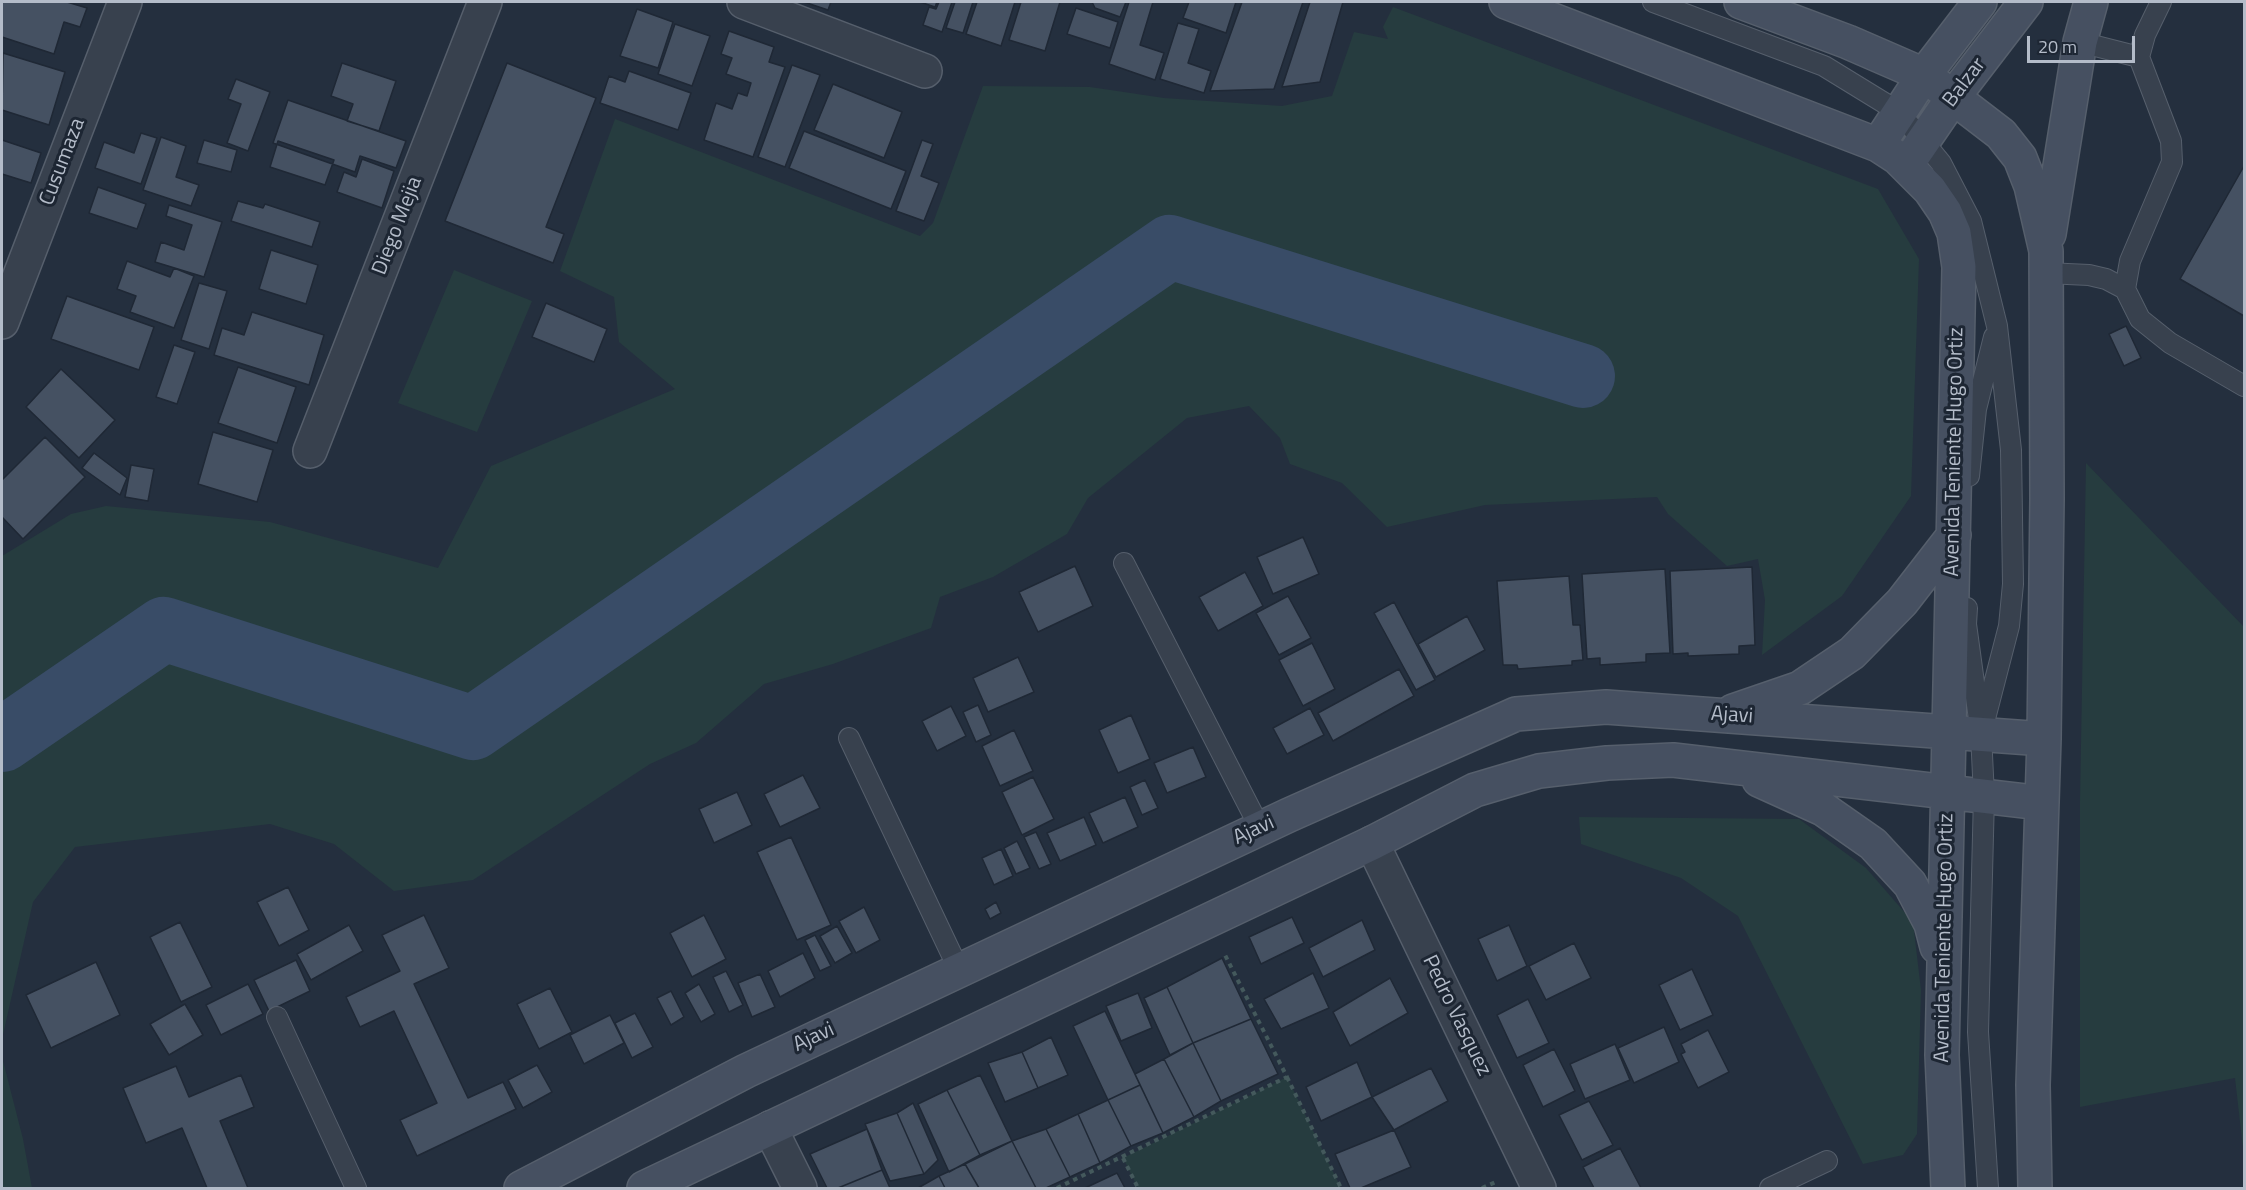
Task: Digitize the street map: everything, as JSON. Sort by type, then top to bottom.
[{"type":"main road","name":"Avenida Teniente Hugo Ortiz","points":[[1506,2],[1878,145],[1906,166],[1930,190],[1945,212],[1954,233],[1959,267],[1942,1055],[1948,1188]]},
{"type":"main road","points":[[1741,2],[1848,42],[1924,75],[2001,134],[2020,158],[2031,186],[2046,262]]},
{"type":"main road","name":"Balzar","points":[[1878,145],[1924,75],[1980,2]]},
{"type":"main road","name":"Balzar","points":[[1906,166],[1954,96],[2026,2]]},
{"type":"main road","points":[[2035,1188],[2033,1084],[2042,802],[2047,499],[2046,262],[2080,42],[2091,2]]},
{"type":"main road","points":[[1722,715],[1800,688],[1852,653],[1902,602],[1954,535]]},
{"type":"main road","name":"Ajavi","points":[[520,1188],[746,1071],[1260,828],[1516,714],[1606,707],[2043,739]]},
{"type":"main road","points":[[644,1188],[1372,843],[1475,789],[1539,771],[1607,763],[1673,760],[2042,802]]},
{"type":"main road","points":[[1733,768],[1823,809],[1873,844],[1910,884],[1931,924],[1943,969]]},
{"type":"street","name":"Cusumaza","points":[[2,322],[125,2]]},
{"type":"street","name":"Diego Mejia","points":[[310,451],[485,2]]},
{"type":"street","points":[[744,2],[925,71]]},
{"type":"street","name":"Pedro Vasquez","points":[[1372,843],[1539,1188]]},
{"type":"street","points":[[771,1128],[800,1188]]},
{"type":"lane","points":[[1653,2],[1824,66],[1899,112],[1924,139],[1941,163],[1971,221],[1997,326],[2011,450],[2013,584],[2009,626],[1981,734]]},
{"type":"lane","points":[[2161,2],[2145,35],[2139,57],[2171,141],[2172,162],[2130,261],[2125,288],[2140,319],[2170,343],[2244,386]]},
{"type":"lane","points":[[2080,42],[2139,57]]},
{"type":"lane","points":[[2046,262],[2106,279],[2125,288]]},
{"type":"lane","points":[[1988,1188],[1978,1032],[1984,796],[1981,734],[1966,624],[1969,473],[1976,409],[1997,326]]},
{"type":"lane","points":[[1124,563],[1260,828]]},
{"type":"lane","points":[[849,738],[959,970]]},
{"type":"lane","points":[[277,1017],[356,1188]]},
{"type":"lane","points":[[1770,1188],[1827,1161]]},
{"type":"path","points":[[1221,947],[1341,1188]]},
{"type":"path","points":[[1057,1188],[1287,1077]]},
{"type":"path","points":[[1123,1158],[1138,1188]]},
{"type":"path","points":[[1482,1188],[1498,1181]]},
{"type":"green space","points":[[1393,7],[1878,189],[1919,259],[1911,496],[1842,596],[1762,655],[1765,600],[1758,559],[1727,566],[1668,514],[1657,497],[1485,505],[1387,527],[1342,483],[1290,464],[1280,438],[1249,406],[1187,418],[1088,498],[1067,534],[993,577],[940,597],[931,628],[833,664],[764,684],[696,743],[650,764],[473,880],[394,891],[334,844],[270,824],[75,847],[33,902],[2,1039],[2,556],[71,514],[106,506],[270,522],[438,568],[491,466],[675,389],[619,342],[614,297],[560,271],[615,119],[920,236],[933,223],[983,86],[1090,87],[1164,98],[1282,106],[1332,96],[1354,32],[1388,39],[1383,27]]},
{"type":"green space","points":[[454,270],[532,301],[477,432],[398,403]]},
{"type":"green space","points":[[2086,463],[2244,627],[2244,1157],[2235,1078],[2080,1107],[2080,801]]},
{"type":"green space","points":[[1579,817],[1799,819],[1866,868],[1913,922],[1921,990],[1917,1134],[1903,1155],[1863,1164],[1738,916],[1681,878],[1581,844]]},
{"type":"green space","points":[[2,1057],[23,1139],[32,1188],[2,1188]]},
{"type":"green space","points":[[1287,1077],[1341,1188],[1138,1188],[1123,1158]]},
{"type":"building","points":[[2,2],[67,2],[87,8],[80,27],[64,22],[54,54],[2,37]]},
{"type":"building","points":[[804,2],[831,2],[828,10]]},
{"type":"building","points":[[920,2],[937,2],[935,7]]},
{"type":"building","points":[[939,2],[952,2],[942,32],[923,25],[929,7],[936,9]]},
{"type":"building","points":[[955,2],[973,2],[963,33],[946,28]]},
{"type":"building","points":[[977,2],[1015,2],[1001,46],[966,34]]},
{"type":"building","points":[[1021,2],[1060,2],[1045,51],[1009,40]]},
{"type":"building","points":[[1092,2],[1126,2],[1120,17],[1095,8]]},
{"type":"building","points":[[1129,2],[1153,2],[1140,45],[1164,53],[1155,80],[1109,64]]},
{"type":"building","points":[[1189,2],[1236,2],[1226,33],[1183,18]]},
{"type":"building","points":[[1242,2],[1303,2],[1274,89],[1210,91]]},
{"type":"building","points":[[1310,2],[1343,2],[1320,82],[1282,87]]},
{"type":"building","points":[[1076,8],[1118,22],[1110,48],[1067,34]]},
{"type":"building","points":[[637,9],[673,22],[658,68],[620,56]]},
{"type":"building","points":[[1178,23],[1199,29],[1188,63],[1211,71],[1204,93],[1160,79]]},
{"type":"building","points":[[675,24],[710,36],[692,86],[658,74]]},
{"type":"building","points":[[729,31],[774,47],[769,62],[785,67],[753,157],[704,140],[716,103],[732,109],[738,93],[747,96],[751,83],[726,74],[732,58],[721,54]]},
{"type":"building","points":[[3,53],[65,72],[49,125],[2,110]]},
{"type":"building","points":[[342,63],[396,81],[379,131],[347,121],[353,104],[331,96]]},
{"type":"building","points":[[507,63],[596,98],[546,227],[564,234],[553,263],[445,221]]},
{"type":"building","points":[[792,65],[820,75],[785,167],[758,157]]},
{"type":"building","points":[[629,71],[691,93],[678,130],[600,103],[609,76],[625,82]]},
{"type":"building","points":[[236,79],[270,92],[248,151],[227,143],[241,104],[228,99]]},
{"type":"building","points":[[833,84],[902,112],[884,158],[814,130]]},
{"type":"building","points":[[288,100],[406,141],[396,168],[360,156],[355,172],[273,143]]},
{"type":"building","points":[[804,131],[906,171],[891,209],[789,168]]},
{"type":"building","points":[[141,133],[157,138],[141,184],[95,168],[104,142],[134,153]]},
{"type":"building","points":[[161,137],[186,146],[176,177],[199,185],[191,206],[143,190]]},
{"type":"building","points":[[2,140],[41,153],[31,183],[2,174]]},
{"type":"building","points":[[204,140],[237,150],[231,172],[197,163]]},
{"type":"building","points":[[922,140],[933,144],[921,176],[939,183],[924,221],[896,211]]},
{"type":"building","points":[[278,141],[334,160],[325,185],[270,167]]},
{"type":"building","points":[[362,159],[394,171],[382,208],[337,192],[344,172],[356,177]]},
{"type":"building","points":[[2244,166],[2244,316],[2180,279]]},
{"type":"building","points":[[98,187],[146,204],[137,229],[89,213]]},
{"type":"building","points":[[238,201],[263,208],[265,204],[320,222],[312,247],[231,221]]},
{"type":"building","points":[[169,205],[222,222],[204,277],[155,262],[161,242],[184,250],[192,225],[166,216]]},
{"type":"building","points":[[271,250],[318,265],[306,304],[259,289]]},
{"type":"building","points":[[127,261],[170,277],[174,268],[194,276],[174,328],[130,312],[136,296],[117,289]]},
{"type":"building","points":[[199,283],[227,291],[209,349],[181,340]]},
{"type":"building","points":[[67,296],[154,327],[139,370],[51,339]]},
{"type":"building","points":[[546,303],[607,329],[594,362],[532,337]]},
{"type":"building","points":[[252,312],[324,335],[309,385],[214,355],[222,328],[244,335]]},
{"type":"building","points":[[2126,326],[2141,358],[2124,366],[2109,334]]},
{"type":"building","points":[[174,345],[195,352],[177,404],[156,397]]},
{"type":"building","points":[[238,367],[296,387],[277,443],[218,423]]},
{"type":"building","points":[[61,369],[115,420],[79,458],[26,407]]},
{"type":"building","points":[[213,432],[273,450],[257,502],[198,484]]},
{"type":"building","points":[[45,437],[85,477],[23,539],[2,517],[2,480]]},
{"type":"building","points":[[94,453],[127,478],[120,495],[82,468]]},
{"type":"building","points":[[131,465],[154,469],[148,501],[125,497]]},
{"type":"building","points":[[1303,537],[1319,574],[1273,594],[1257,557]]},
{"type":"building","points":[[1075,566],[1093,606],[1038,632],[1019,592]]},
{"type":"building","points":[[1752,567],[1755,645],[1739,646],[1739,654],[1688,656],[1688,653],[1673,654],[1670,571]]},
{"type":"building","points":[[1665,569],[1670,653],[1646,654],[1646,662],[1600,665],[1600,658],[1587,659],[1582,574]]},
{"type":"building","points":[[1245,572],[1263,606],[1218,631],[1199,597]]},
{"type":"building","points":[[1569,576],[1573,625],[1580,625],[1583,660],[1572,661],[1572,665],[1518,669],[1517,665],[1503,665],[1497,581]]},
{"type":"building","points":[[1288,596],[1311,638],[1279,655],[1256,613]]},
{"type":"building","points":[[1394,602],[1435,680],[1416,690],[1374,613]]},
{"type":"building","points":[[1467,616],[1485,650],[1436,677],[1418,644]]},
{"type":"building","points":[[1312,643],[1335,689],[1303,706],[1279,660]]},
{"type":"building","points":[[1018,657],[1034,692],[988,712],[973,678]]},
{"type":"building","points":[[1399,669],[1414,696],[1333,741],[1318,713]]},
{"type":"building","points":[[978,705],[991,735],[976,742],[963,712]]},
{"type":"building","points":[[951,706],[966,736],[937,751],[922,721]]},
{"type":"building","points":[[1310,708],[1324,735],[1287,754],[1273,728]]},
{"type":"building","points":[[1131,715],[1150,759],[1118,773],[1099,730]]},
{"type":"building","points":[[1014,730],[1033,771],[1000,786],[982,746]]},
{"type":"building","points":[[1193,747],[1206,777],[1167,793],[1154,763]]},
{"type":"building","points":[[803,775],[820,808],[780,827],[764,794]]},
{"type":"building","points":[[1033,777],[1054,819],[1022,835],[1002,792]]},
{"type":"building","points":[[1145,780],[1158,808],[1142,815],[1130,787]]},
{"type":"building","points":[[737,792],[752,825],[714,843],[699,809]]},
{"type":"building","points":[[1125,797],[1138,827],[1103,843],[1089,813]]},
{"type":"building","points":[[1084,817],[1096,845],[1060,861],[1047,833]]},
{"type":"building","points":[[1036,832],[1051,864],[1039,869],[1024,837]]},
{"type":"building","points":[[791,837],[831,925],[797,940],[757,852]]},
{"type":"building","points":[[1017,841],[1030,868],[1016,874],[1004,848]]},
{"type":"building","points":[[1001,849],[1013,876],[994,885],[982,858]]},
{"type":"building","points":[[288,887],[309,930],[279,946],[257,902]]},
{"type":"building","points":[[996,902],[1001,913],[990,919],[985,909]]},
{"type":"building","points":[[864,907],[880,940],[856,953],[839,921]]},
{"type":"building","points":[[424,915],[449,968],[414,984],[468,1098],[503,1082],[516,1109],[417,1156],[400,1120],[437,1103],[394,1011],[360,1027],[346,997],[400,971],[382,935]]},
{"type":"building","points":[[704,915],[726,959],[692,977],[670,933]]},
{"type":"building","points":[[1292,917],[1304,943],[1261,964],[1249,937]]},
{"type":"building","points":[[1362,920],[1375,950],[1323,977],[1309,948]]},
{"type":"building","points":[[180,922],[212,987],[181,1002],[150,937]]},
{"type":"building","points":[[349,925],[363,951],[311,980],[297,954]]},
{"type":"building","points":[[1509,925],[1527,966],[1497,981],[1478,939]]},
{"type":"building","points":[[837,926],[852,953],[835,963],[820,936]]},
{"type":"building","points":[[815,935],[831,966],[820,971],[805,940]]},
{"type":"building","points":[[1574,943],[1591,978],[1546,1000],[1529,966]]},
{"type":"building","points":[[803,953],[815,978],[780,997],[768,971]]},
{"type":"building","points":[[1222,958],[1251,1019],[1193,1043],[1167,987]]},
{"type":"building","points":[[296,960],[310,991],[269,1011],[254,980]]},
{"type":"building","points":[[96,962],[120,1015],[51,1048],[26,995]]},
{"type":"building","points":[[1692,969],[1713,1015],[1680,1030],[1659,985]]},
{"type":"building","points":[[726,971],[743,1005],[729,1012],[713,977]]},
{"type":"building","points":[[1313,973],[1329,1008],[1281,1029],[1264,999]]},
{"type":"building","points":[[760,974],[775,1007],[752,1017],[738,983]]},
{"type":"building","points":[[1390,978],[1408,1013],[1350,1046],[1333,1012]]},
{"type":"building","points":[[248,984],[263,1014],[221,1035],[206,1005]]},
{"type":"building","points":[[699,984],[715,1014],[701,1022],[685,993]]},
{"type":"building","points":[[1167,987],[1193,1043],[1170,1055],[1144,998]]},
{"type":"building","points":[[550,988],[572,1032],[539,1049],[517,1004]]},
{"type":"building","points":[[671,991],[684,1017],[671,1025],[657,998]]},
{"type":"building","points":[[1138,993],[1152,1028],[1121,1041],[1106,1006]]},
{"type":"building","points":[[1528,999],[1549,1043],[1517,1058],[1497,1015]]},
{"type":"building","points":[[185,1004],[203,1035],[169,1055],[150,1024]]},
{"type":"building","points":[[1105,1011],[1140,1085],[1108,1100],[1073,1026]]},
{"type":"building","points":[[635,1013],[653,1047],[632,1058],[615,1023]]},
{"type":"building","points":[[610,1015],[624,1043],[584,1064],[570,1035]]},
{"type":"building","points":[[1251,1019],[1278,1074],[1221,1101],[1193,1043]]},
{"type":"building","points":[[1664,1027],[1679,1062],[1634,1083],[1618,1048]]},
{"type":"building","points":[[1708,1030],[1729,1072],[1698,1088],[1681,1054],[1685,1052],[1681,1044]]},
{"type":"building","points":[[1051,1037],[1068,1075],[1038,1088],[1022,1052]]},
{"type":"building","points":[[1193,1043],[1221,1101],[1194,1117],[1164,1059]]},
{"type":"building","points":[[1615,1044],[1630,1080],[1585,1099],[1570,1064]]},
{"type":"building","points":[[1554,1049],[1575,1091],[1543,1107],[1523,1065]]},
{"type":"building","points":[[1022,1052],[1038,1088],[1005,1102],[988,1063]]},
{"type":"building","points":[[1164,1059],[1194,1117],[1163,1133],[1135,1074]]},
{"type":"building","points":[[1357,1062],[1372,1097],[1321,1121],[1306,1087]]},
{"type":"building","points":[[537,1065],[552,1092],[523,1108],[508,1080]]},
{"type":"building","points":[[176,1066],[189,1097],[241,1075],[254,1107],[220,1121],[248,1188],[207,1188],[182,1128],[146,1143],[123,1088]]},
{"type":"building","points":[[1431,1068],[1448,1101],[1394,1130],[1372,1097]]},
{"type":"building","points":[[980,1075],[1012,1141],[980,1155],[947,1090]]},
{"type":"building","points":[[1140,1085],[1163,1133],[1131,1146],[1108,1100]]},
{"type":"building","points":[[947,1090],[980,1155],[949,1172],[918,1104]]},
{"type":"building","points":[[1108,1100],[1131,1146],[1100,1163],[1078,1114]]},
{"type":"building","points":[[1589,1101],[1613,1145],[1582,1160],[1559,1115]]},
{"type":"building","points":[[913,1103],[938,1160],[924,1174],[897,1113]]},
{"type":"building","points":[[897,1113],[924,1174],[890,1181],[865,1124]]},
{"type":"building","points":[[1078,1114],[1100,1163],[1070,1177],[1046,1129]]},
{"type":"building","points":[[867,1129],[882,1170],[838,1188],[827,1188],[810,1154]]},
{"type":"building","points":[[1046,1129],[1070,1177],[1046,1188],[1036,1188],[1012,1141]]},
{"type":"building","points":[[1394,1130],[1411,1167],[1361,1188],[1350,1188],[1335,1154]]},
{"type":"building","points":[[1012,1141],[1036,1188],[979,1188],[965,1164]]},
{"type":"building","points":[[1620,1148],[1641,1188],[1594,1188],[1583,1167]]},
{"type":"building","points":[[965,1164],[979,1188],[945,1188],[939,1176]]},
{"type":"building","points":[[882,1170],[890,1188],[838,1188]]},
{"type":"building","points":[[1117,1173],[1125,1188],[1085,1188]]},
{"type":"building","points":[[939,1176],[945,1188],[918,1188]]},
{"type":"waterway","points":[[2,740],[164,629],[473,728],[1170,247],[1583,376]]}]
